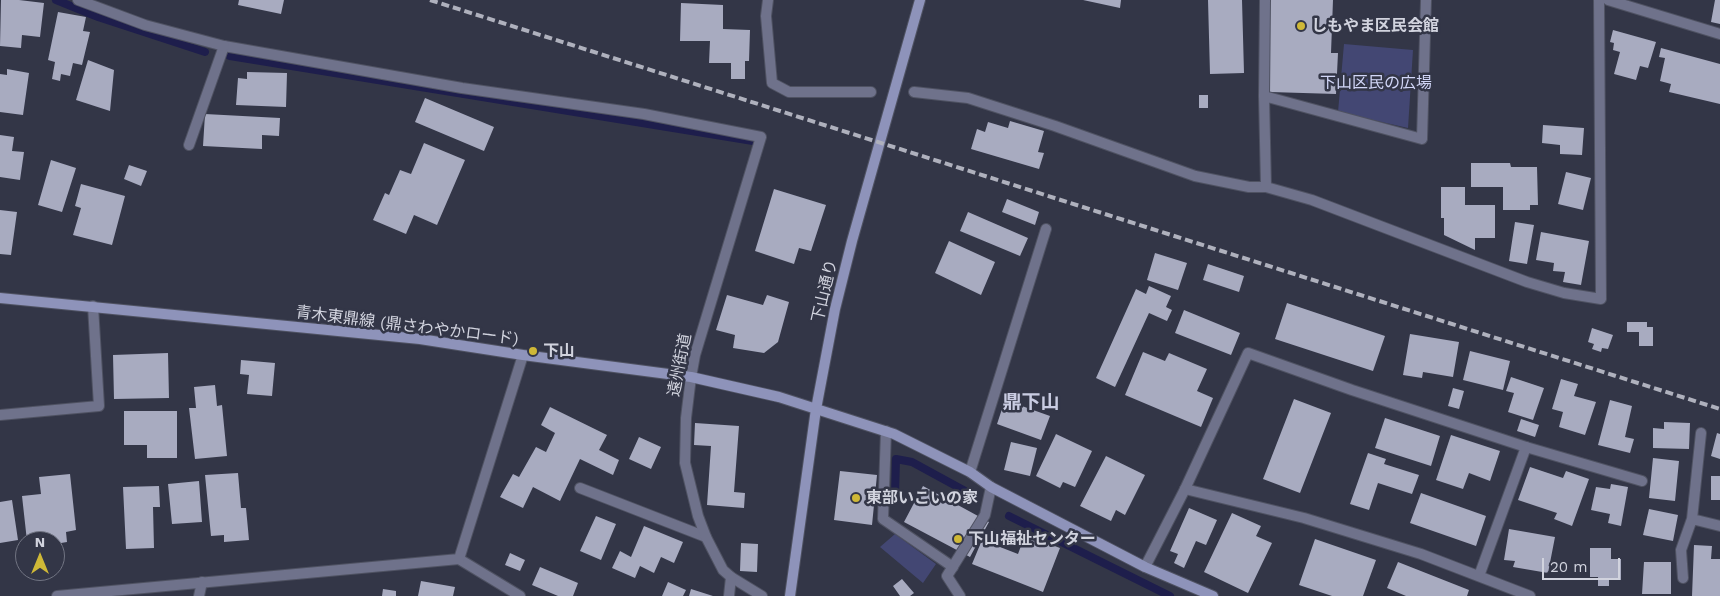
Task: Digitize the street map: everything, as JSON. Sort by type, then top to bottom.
[{"type":"main road","name":"下山通り","points":[[790,596],[816,408],[835,309],[920,0]]},
{"type":"main road","name":"青木東鼎線 (鼎さわやかロード)","points":[[0,298],[420,339],[523,355],[691,376],[778,397],[894,434],[970,472],[992,487],[1146,567],[1213,596]]},
{"type":"street","points":[[78,0],[145,26],[224,46],[189,145]]},
{"type":"street","points":[[768,0],[766,16],[772,83],[789,92],[871,92]]},
{"type":"street","points":[[1265,0],[1264,96],[1266,187]]},
{"type":"street","points":[[1264,96],[1422,139],[1426,0]]},
{"type":"street","points":[[914,92],[968,98],[1055,126],[1195,176],[1249,187],[1266,187],[1312,200],[1526,282],[1564,293],[1601,299],[1599,0]]},
{"type":"street","points":[[1608,0],[1720,34]]},
{"type":"street","name":"遠州街道","points":[[224,46],[462,88],[644,114],[760,137],[695,355],[686,418],[685,463],[698,516],[706,537],[723,570],[731,577]]},
{"type":"street","points":[[970,472],[1046,229]]},
{"type":"street","points":[[0,415],[99,406],[93,306]]},
{"type":"street","points":[[1146,567],[1185,489],[1248,353],[1352,390],[1526,447],[1642,481]]},
{"type":"street","points":[[459,559],[523,355]]},
{"type":"street","points":[[886,431],[883,519],[953,567]]},
{"type":"street","points":[[1683,578],[1681,550],[1692,519],[1701,433]]},
{"type":"street","points":[[1479,576],[1526,447]]},
{"type":"street","points":[[960,596],[947,576],[986,515],[992,487]]},
{"type":"street","points":[[580,488],[706,537]]},
{"type":"street","points":[[1185,489],[1304,518],[1421,554],[1530,596]]},
{"type":"street","points":[[1692,519],[1720,526]]},
{"type":"street","points":[[57,596],[459,559],[520,596]]},
{"type":"street","points":[[729,596],[731,577],[762,596]]},
{"type":"street","points":[[199,596],[202,582]]},
{"type":"green space","name":"下山区民の広場","points":[[1344,44],[1413,50],[1408,128],[1338,112]]},
{"type":"green space","points":[[895,534],[936,564],[923,583],[880,547]]},
{"type":"building","points":[[1,0],[44,3],[40,37],[22,35],[21,48],[0,46]]},
{"type":"building","points":[[239,0],[284,0],[281,14],[238,5]]},
{"type":"building","points":[[1083,0],[1121,0],[1120,8]]},
{"type":"building","points":[[1208,0],[1242,0],[1244,73],[1210,74]]},
{"type":"building","name":"しもやま区民会館","points":[[1270,0],[1333,0],[1331,53],[1338,53],[1336,94],[1270,92]]},
{"type":"building","points":[[1715,0],[1720,0],[1720,24],[1711,22]]},
{"type":"building","points":[[681,3],[723,5],[723,29],[750,30],[749,61],[745,61],[745,79],[731,79],[731,63],[709,63],[710,41],[680,41]]},
{"type":"building","points":[[58,12],[86,17],[83,31],[90,32],[82,65],[73,63],[70,76],[61,74],[60,81],[52,79],[55,62],[48,60]]},
{"type":"building","points":[[1613,30],[1656,42],[1648,68],[1640,66],[1636,80],[1614,74],[1620,52],[1613,50],[1614,43],[1610,42]]},
{"type":"building","points":[[1661,48],[1720,64],[1720,104],[1669,92],[1671,84],[1660,81],[1665,58],[1659,57]]},
{"type":"building","points":[[88,60],[114,70],[110,111],[76,100]]},
{"type":"building","points":[[7,69],[29,73],[23,115],[0,112],[0,74],[7,75]]},
{"type":"building","points":[[247,72],[287,73],[286,107],[236,105],[238,78],[247,79]]},
{"type":"building","points":[[1199,95],[1208,95],[1208,108],[1199,108]]},
{"type":"building","points":[[425,98],[494,127],[484,151],[415,122]]},
{"type":"building","points":[[205,114],[280,118],[279,136],[262,135],[262,149],[203,146]]},
{"type":"building","points":[[1010,121],[1044,131],[1038,152],[1044,153],[1039,169],[971,149],[977,129],[985,132],[988,122],[1008,128]]},
{"type":"building","points":[[1543,125],[1584,128],[1582,155],[1560,154],[1560,145],[1542,143]]},
{"type":"building","points":[[0,135],[14,137],[12,151],[24,152],[20,180],[0,177]]},
{"type":"building","points":[[424,143],[465,160],[437,225],[414,215],[406,234],[373,220],[385,193],[389,195],[400,170],[411,174]]},
{"type":"building","points":[[51,160],[76,168],[62,212],[38,205]]},
{"type":"building","points":[[1471,163],[1510,163],[1511,167],[1537,167],[1538,205],[1530,205],[1530,210],[1503,210],[1503,187],[1471,187]]},
{"type":"building","points":[[129,165],[147,171],[141,186],[124,179]]},
{"type":"building","points":[[1566,172],[1591,178],[1583,210],[1558,204]]},
{"type":"building","points":[[81,184],[125,196],[112,245],[73,235],[81,208],[75,206]]},
{"type":"building","points":[[1441,187],[1465,187],[1465,205],[1495,205],[1495,238],[1475,238],[1475,250],[1444,235],[1444,218],[1441,218]]},
{"type":"building","points":[[774,189],[826,205],[811,251],[799,248],[794,264],[755,251]]},
{"type":"building","points":[[1007,199],[1039,212],[1035,225],[1002,212]]},
{"type":"building","points":[[0,210],[17,212],[11,255],[0,254]]},
{"type":"building","points":[[968,212],[1028,238],[1020,256],[960,231]]},
{"type":"building","points":[[1515,222],[1534,225],[1527,264],[1509,261]]},
{"type":"building","points":[[1541,232],[1589,241],[1581,285],[1563,282],[1565,272],[1553,271],[1554,263],[1536,260]]},
{"type":"building","points":[[949,241],[995,262],[981,295],[935,273]]},
{"type":"building","points":[[1155,253],[1187,263],[1178,290],[1147,280]]},
{"type":"building","points":[[1208,264],[1244,276],[1239,292],[1203,280]]},
{"type":"building","points":[[1149,286],[1171,296],[1166,307],[1172,310],[1167,321],[1149,313],[1115,387],[1096,378],[1136,289],[1146,294]]},
{"type":"building","points":[[727,295],[763,305],[767,295],[789,302],[778,342],[764,353],[733,348],[735,335],[716,330]]},
{"type":"building","points":[[1287,303],[1385,336],[1373,371],[1275,339]]},
{"type":"building","points":[[1184,310],[1240,333],[1231,355],[1175,333]]},
{"type":"building","points":[[1627,322],[1647,322],[1647,327],[1653,327],[1653,346],[1639,346],[1639,332],[1627,332]]},
{"type":"building","points":[[1592,328],[1613,335],[1608,349],[1602,348],[1601,352],[1592,349],[1594,344],[1588,342]]},
{"type":"building","points":[[1410,334],[1459,342],[1453,377],[1423,372],[1422,378],[1403,375]]},
{"type":"building","points":[[1470,351],[1510,361],[1503,390],[1463,380]]},
{"type":"building","points":[[1143,352],[1165,361],[1169,353],[1207,369],[1197,391],[1213,398],[1201,427],[1125,395]]},
{"type":"building","points":[[168,353],[169,398],[114,399],[113,355]]},
{"type":"building","points":[[241,360],[275,363],[272,396],[247,394],[249,375],[240,374]]},
{"type":"building","points":[[1511,377],[1544,388],[1533,420],[1508,412],[1514,393],[1506,391]]},
{"type":"building","points":[[1561,379],[1578,384],[1574,396],[1596,402],[1585,435],[1559,427],[1563,412],[1552,409]]},
{"type":"building","points":[[215,385],[217,406],[222,405],[227,456],[195,459],[189,408],[196,408],[194,387]]},
{"type":"building","points":[[1453,388],[1464,391],[1459,409],[1448,406]]},
{"type":"building","points":[[1294,399],[1331,413],[1300,493],[1263,479]]},
{"type":"building","points":[[1005,400],[1050,416],[1041,440],[997,424]]},
{"type":"building","points":[[1610,400],[1632,406],[1625,437],[1634,439],[1630,453],[1598,445]]},
{"type":"building","points":[[550,407],[607,435],[599,450],[619,460],[613,475],[580,459],[560,501],[533,487],[523,508],[500,497],[513,474],[519,477],[536,447],[546,452],[555,433],[541,425]]},
{"type":"building","points":[[124,411],[177,411],[177,458],[147,458],[147,445],[124,445]]},
{"type":"building","points":[[1385,418],[1440,436],[1431,466],[1375,448]]},
{"type":"building","points":[[1521,419],[1539,425],[1535,437],[1517,431]]},
{"type":"building","points":[[1664,422],[1690,423],[1689,449],[1653,448],[1653,428],[1664,429]]},
{"type":"building","points":[[695,423],[739,426],[734,492],[745,493],[744,508],[707,505],[711,446],[694,445]]},
{"type":"building","points":[[1717,433],[1720,434],[1720,459],[1711,456]]},
{"type":"building","points":[[1056,434],[1092,451],[1075,487],[1063,482],[1060,488],[1036,476]]},
{"type":"building","points":[[1451,435],[1500,451],[1490,481],[1469,473],[1463,489],[1436,480]]},
{"type":"building","points":[[639,437],[661,447],[651,469],[629,459]]},
{"type":"building","points":[[1011,442],[1037,448],[1030,476],[1004,470]]},
{"type":"building","points":[[1368,453],[1386,459],[1384,464],[1419,475],[1412,494],[1378,483],[1369,510],[1350,504]]},
{"type":"building","points":[[1106,456],[1145,475],[1125,515],[1116,510],[1111,521],[1080,506]]},
{"type":"building","points":[[1653,458],[1679,461],[1675,501],[1649,498]]},
{"type":"building","points":[[1530,467],[1563,478],[1566,471],[1589,479],[1572,526],[1554,519],[1557,513],[1518,500]]},
{"type":"building","name":"東部いこいの家","points":[[840,471],[877,475],[872,525],[834,520]]},
{"type":"building","points":[[238,473],[241,508],[246,508],[249,540],[224,542],[224,535],[211,536],[205,475]]},
{"type":"building","points":[[70,474],[76,530],[66,532],[67,542],[65,542],[65,531],[26,531],[22,496],[41,494],[39,477]]},
{"type":"building","points":[[1711,476],[1720,476],[1720,500],[1711,500]]},
{"type":"building","points":[[199,481],[202,522],[172,524],[168,484]]},
{"type":"building","points":[[1611,484],[1628,487],[1621,526],[1608,523],[1610,514],[1591,510],[1596,487],[1610,489]]},
{"type":"building","points":[[159,486],[160,507],[153,507],[154,548],[126,549],[123,487]]},
{"type":"building","name":"下山福祉センター","points":[[923,486],[989,522],[970,557],[904,522]]},
{"type":"building","points":[[1421,493],[1486,516],[1476,546],[1410,523]]},
{"type":"building","points":[[12,500],[17,531],[15,531],[15,540],[0,543],[0,502]]},
{"type":"building","points":[[1189,508],[1217,520],[1206,545],[1196,541],[1184,568],[1174,563],[1178,554],[1170,551]]},
{"type":"building","points":[[1649,509],[1678,515],[1673,541],[1643,535]]},
{"type":"building","points":[[1232,513],[1261,526],[1256,536],[1272,543],[1248,593],[1204,572]]},
{"type":"building","points":[[596,516],[616,524],[601,560],[580,551]]},
{"type":"building","points":[[644,526],[683,542],[674,563],[661,557],[654,573],[640,566],[635,578],[612,568],[620,551],[631,557]]},
{"type":"building","points":[[1509,529],[1555,537],[1548,573],[1513,567],[1515,561],[1504,560]]},
{"type":"building","points":[[1025,535],[1060,548],[1043,592],[972,564],[982,540],[1018,554]]},
{"type":"building","points":[[1315,539],[1376,560],[1363,596],[1332,596],[1299,585]]},
{"type":"building","points":[[741,543],[758,544],[757,572],[740,571]]},
{"type":"building","points":[[1694,545],[1712,546],[1711,559],[1720,559],[1720,596],[1692,596]]},
{"type":"building","points":[[1590,548],[1611,548],[1611,559],[1621,559],[1621,580],[1609,580],[1609,586],[1598,586],[1598,577],[1590,577]]},
{"type":"building","points":[[510,553],[525,560],[520,571],[505,565]]},
{"type":"building","points":[[1398,562],[1469,590],[1467,596],[1406,596],[1387,588]]},
{"type":"building","points":[[1644,562],[1671,562],[1671,594],[1642,594]]},
{"type":"building","points":[[540,567],[578,583],[573,596],[558,596],[532,585]]},
{"type":"building","points":[[902,579],[914,593],[910,596],[900,596],[893,586]]},
{"type":"building","points":[[421,581],[455,587],[453,596],[418,596]]},
{"type":"building","points":[[668,582],[686,590],[683,596],[662,596]]},
{"type":"building","points":[[383,589],[396,591],[396,596],[382,596]]},
{"type":"building","points":[[691,589],[713,596],[689,596]]},
{"type":"waterway","points":[[56,0],[98,17],[205,52]]},
{"type":"waterway","points":[[230,56],[753,141]]},
{"type":"waterway","points":[[895,496],[896,459],[912,462],[967,492]]},
{"type":"waterway","points":[[1009,516],[1170,596]]},
{"type":"railway","points":[[430,0],[1720,409]]},
{"type":"place","name":"しもやま区民会館","points":[[1301,26]]},
{"type":"place","name":"下山","points":[[533,351]]},
{"type":"place","name":"東部いこいの家","points":[[856,498]]},
{"type":"place","name":"下山福祉センター","points":[[958,539]]},
{"type":"district","name":"鼎下山","points":[[1031,402]]}]
